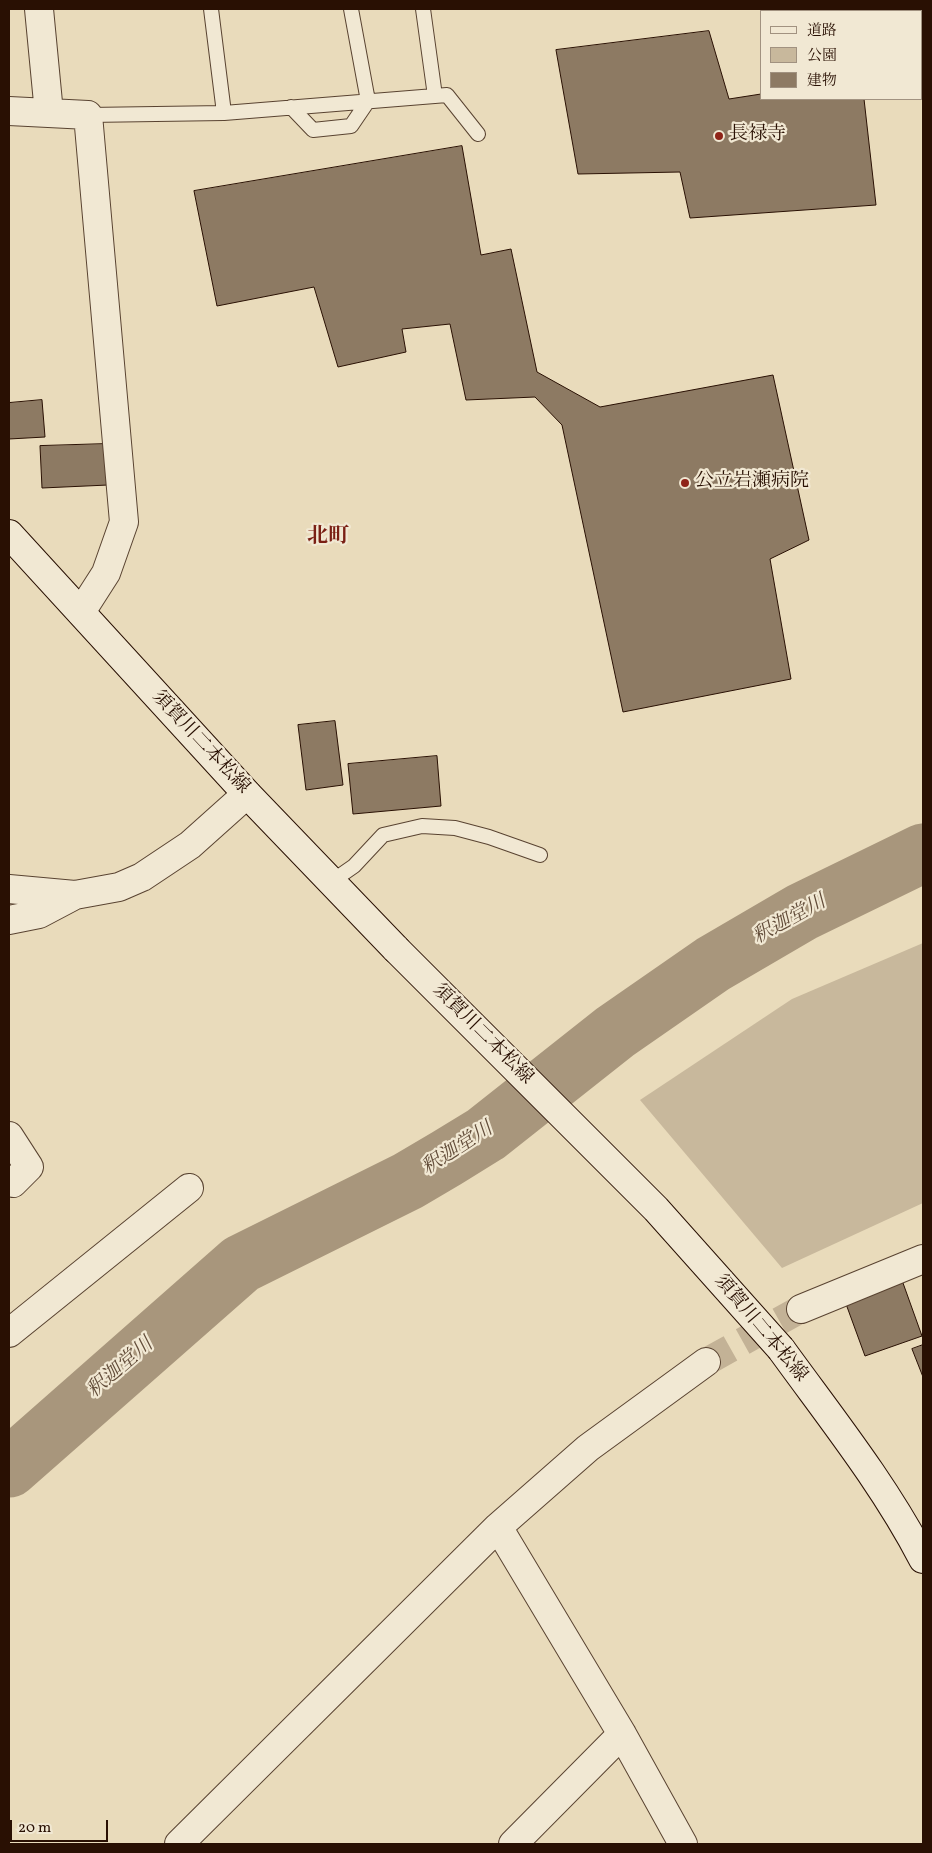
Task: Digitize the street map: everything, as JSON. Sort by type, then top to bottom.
[{"type":"street","points":[[40,9],[49,113]]},
{"type":"street","points":[[9,112],[88,114],[124,522],[106,573],[81,612]]},
{"type":"street","name":"須賀川二本松線","points":[[9,534],[247,794],[331,882],[656,1208],[781,1349],[878,1483],[923,1559]]},
{"type":"street","points":[[9,889],[75,895],[119,887],[142,876],[190,845],[247,794]]},
{"type":"street","points":[[9,920],[39,914],[75,895]]},
{"type":"street","points":[[9,1136],[29,1167],[13,1182],[9,1182]]},
{"type":"street","points":[[9,1333],[189,1188]]},
{"type":"street","points":[[801,1309],[922,1262]]},
{"type":"street","points":[[180,1844],[498,1527],[588,1448],[706,1362]]},
{"type":"street","points":[[498,1527],[622,1734],[683,1844]]},
{"type":"street","points":[[513,1844],[622,1734]]},
{"type":"lane","points":[[211,9],[224,113]]},
{"type":"lane","points":[[290,107],[313,130],[351,126],[368,101],[351,9]]},
{"type":"lane","points":[[422,9],[435,96]]},
{"type":"lane","points":[[88,114],[224,113],[447,95],[478,134]]},
{"type":"lane","points":[[331,882],[354,866],[383,835],[422,826],[455,828],[540,855]]},
{"type":"green space","points":[[923,943],[923,1203],[782,1268],[640,1100],[792,999]]},
{"type":"building","name":"長禄寺","points":[[709,31],[729,99],[760,94],[760,100],[864,100],[876,205],[690,218],[680,172],[578,174],[556,50]]},
{"type":"building","name":"公立岩瀬病院","points":[[462,146],[481,255],[511,249],[537,372],[600,407],[773,375],[809,540],[770,559],[791,679],[623,712],[562,425],[535,397],[466,400],[450,324],[402,329],[406,352],[338,367],[314,287],[217,306],[194,191]]},
{"type":"building","points":[[42,400],[45,437],[9,439],[9,403]]},
{"type":"building","points":[[106,444],[108,485],[42,488],[40,446]]},
{"type":"building","points":[[335,721],[343,785],[306,790],[298,725]]},
{"type":"building","points":[[437,756],[441,806],[353,814],[348,764]]},
{"type":"building","points":[[903,1283],[922,1336],[865,1356],[846,1304]]},
{"type":"building","points":[[923,1345],[923,1377],[912,1349]]},
{"type":"waterway","name":"釈迦堂川","points":[[9,1468],[241,1264],[408,1181],[447,1158],[486,1134],[615,1032],[713,964],[802,912],[923,853]]},
{"type":"tunnel","points":[[706,1362],[801,1309]]},
{"type":"place","name":"長禄寺","points":[[719,136]]},
{"type":"place","name":"公立岩瀬病院","points":[[685,483]]},
{"type":"district","name":"北町","points":[[328,538]]}]
